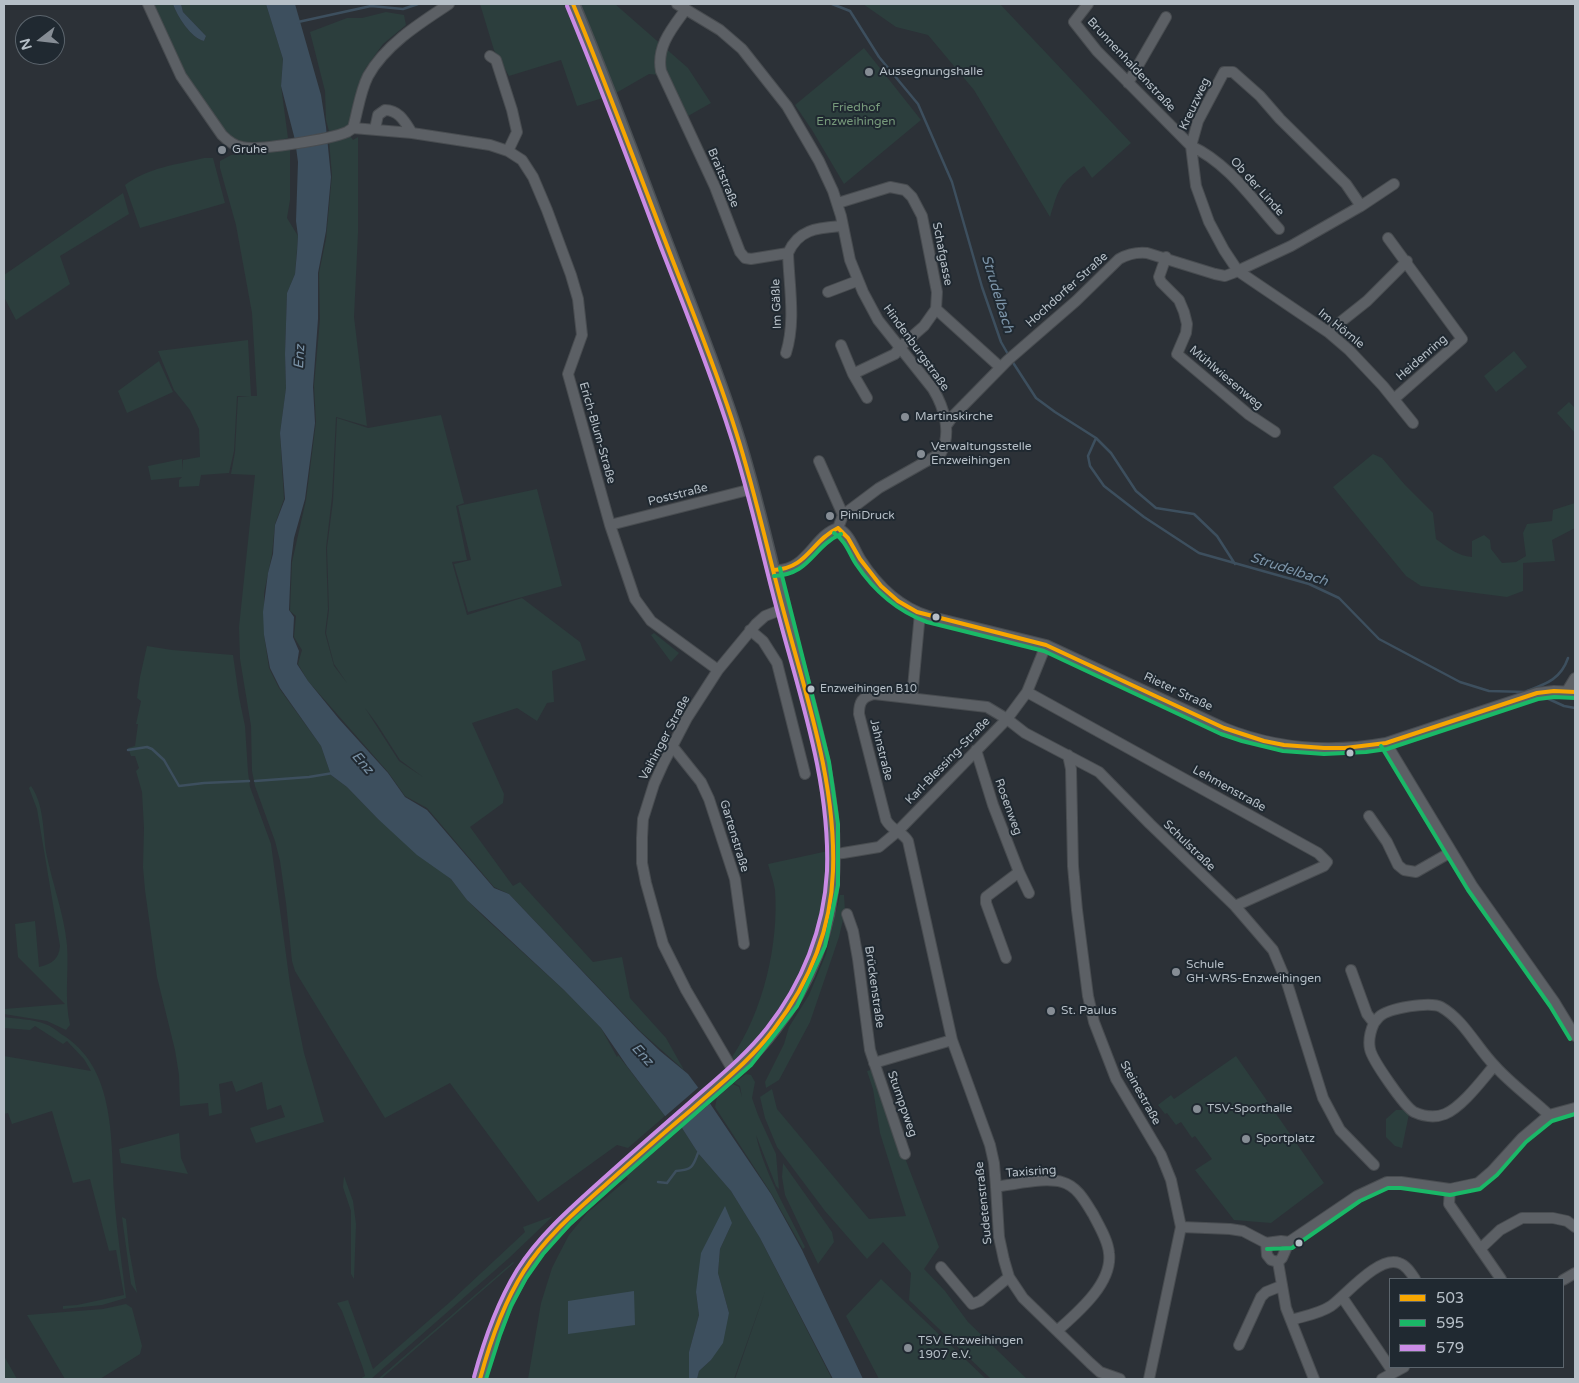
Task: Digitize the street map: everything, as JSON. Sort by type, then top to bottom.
[{"type":"main road","points":[[480,1379],[498,1321],[511,1293],[530,1261],[563,1223],[734,1072],[758,1048],[780,1021],[798,995],[810,971],[824,934],[833,882],[831,818],[823,766],[774,570],[736,432],[689,302],[611,98],[572,4]]},
{"type":"street","points":[[148,4],[180,76],[222,135],[243,148],[288,144],[343,134],[353,128],[365,82],[375,65],[405,35],[449,4]]},
{"type":"street","name":"Brunnenhaldenstraße","points":[[1088,4],[1074,22],[1097,51],[1128,84],[1191,146]]},
{"type":"street","name":"Hindenburgstraße","points":[[682,6],[720,30],[751,59],[794,117],[830,184],[838,203],[850,260],[857,281],[878,320],[922,373],[940,399],[946,426],[945,446],[941,453],[891,480],[843,515]]},
{"type":"street","name":"Braitstraße","points":[[682,6],[664,40],[661,71],[704,163],[740,252],[745,258],[751,259],[788,254]]},
{"type":"street","points":[[1128,84],[1166,17]]},
{"type":"street","points":[[490,56],[496,60],[517,132],[508,151]]},
{"type":"street","name":"Kreuzweg","points":[[1238,271],[1209,222],[1196,186],[1191,146],[1198,121],[1224,72],[1233,72],[1260,96],[1280,119],[1346,184],[1361,206]]},
{"type":"street","points":[[376,129],[378,115],[385,110],[391,110],[402,117],[412,133]]},
{"type":"street","name":"Erich-Blum-Straße","points":[[353,128],[412,133],[490,145],[508,151],[522,160],[533,178],[547,210],[575,291],[582,335],[568,374],[610,525],[635,599],[651,621],[718,670]]},
{"type":"street","name":"Ob der Linde","points":[[1191,146],[1204,152],[1228,170],[1279,229]]},
{"type":"street","name":"Hochdorfer Straße","points":[[946,426],[953,416],[1004,363],[1076,301],[1119,259],[1136,252],[1147,253],[1166,257],[1225,276],[1290,246],[1361,206],[1394,184]]},
{"type":"street","name":"Schafgasse","points":[[838,203],[890,187],[905,190],[912,197],[922,216],[928,238],[937,292],[936,308]]},
{"type":"street","points":[[788,254],[792,244],[811,230],[843,226]]},
{"type":"street","name":"Heidenring","points":[[1388,238],[1407,261],[1462,339],[1394,399]]},
{"type":"street","name":"Im Gäßle","points":[[786,353],[792,325],[788,254]]},
{"type":"street","name":"Mühlwiesenweg","points":[[1166,257],[1159,276],[1161,282],[1179,300],[1187,324],[1186,333],[1178,354],[1248,414],[1275,432]]},
{"type":"street","points":[[1328,332],[1367,301],[1407,261]]},
{"type":"street","name":"Im Hörnle","points":[[1238,271],[1328,332],[1349,350],[1394,399],[1413,423]]},
{"type":"street","points":[[828,292],[857,281]]},
{"type":"street","points":[[853,374],[895,354],[900,347],[924,326],[936,308],[1004,363]]},
{"type":"street","points":[[841,345],[853,374],[867,398]]},
{"type":"street","points":[[774,570],[785,570],[798,562],[829,532],[838,528],[843,515],[819,461]]},
{"type":"street","name":"Poststraße","points":[[610,525],[752,489]]},
{"type":"street","name":"Rieter Straße","points":[[838,528],[846,534],[861,559],[879,582],[901,603],[920,613],[1046,645],[1224,728],[1258,740],[1290,746],[1320,748],[1354,747],[1386,743],[1528,695],[1547,691],[1571,692]]},
{"type":"street","name":"Vaihinger Straße","points":[[734,1072],[672,964],[663,944],[642,863],[643,819],[654,784],[687,718],[718,670],[750,630],[765,616],[783,609]]},
{"type":"street","points":[[912,698],[920,613]]},
{"type":"street","points":[[750,630],[769,648],[777,663],[805,774]]},
{"type":"street","name":"Karl-Blessing-Straße","points":[[833,854],[843,854],[879,847],[897,832],[1007,719],[1027,692],[1046,645]]},
{"type":"street","points":[[1571,692],[1575,678]]},
{"type":"street","name":"Lehmenstraße","points":[[1027,692],[1318,853],[1327,862],[1324,866],[1235,906]]},
{"type":"street","name":"Schulstraße","points":[[861,700],[867,695],[874,694],[987,707],[1007,719],[1019,730],[1100,772],[1156,831],[1235,906],[1268,944],[1280,964],[1323,1098],[1340,1130],[1374,1165]]},
{"type":"street","name":"Jahnstraße","points":[[861,700],[859,714],[886,820],[890,827],[897,832]]},
{"type":"street","points":[[1386,743],[1451,852],[1486,906],[1550,996],[1575,1036]]},
{"type":"street","name":"Gartenstraße","points":[[673,747],[701,782],[709,799],[734,880],[744,944]]},
{"type":"street","name":"Rosenweg","points":[[976,750],[993,805],[1029,893]]},
{"type":"street","name":"Steinestraße","points":[[1068,755],[1077,910],[1088,996],[1094,1022],[1116,1079],[1161,1155],[1171,1180],[1181,1227],[1149,1379]]},
{"type":"street","points":[[1369,816],[1387,842],[1398,865],[1404,870],[1416,872],[1451,852]]},
{"type":"street","name":"Sudetenstraße","points":[[897,832],[904,835],[908,841],[952,1040],[990,1145],[994,1162],[999,1237],[1009,1278],[1024,1298],[1100,1372],[1120,1379]]},
{"type":"street","points":[[1006,958],[986,903],[986,897],[1019,872]]},
{"type":"street","name":"Brückenstraße","points":[[847,914],[853,931],[870,1050],[874,1063]]},
{"type":"street","points":[[1350,970],[1367,1014],[1374,1023]]},
{"type":"street","points":[[1494,1066],[1458,1105],[1449,1112],[1443,1115],[1427,1116],[1413,1111],[1406,1104],[1374,1060],[1368,1042],[1370,1031],[1379,1016],[1386,1013],[1420,1005],[1432,1004],[1440,1006],[1459,1023],[1494,1066],[1549,1115]]},
{"type":"street","points":[[874,1063],[952,1040]]},
{"type":"street","name":"Stumppweg","points":[[874,1063],[905,1154]]},
{"type":"street","points":[[1278,1262],[1282,1258],[1289,1242],[1357,1196],[1387,1182],[1401,1182],[1450,1189],[1478,1183],[1492,1171],[1522,1138],[1549,1115],[1575,1108]]},
{"type":"street","name":"Taxisring","points":[[996,1186],[1045,1181],[1062,1182],[1078,1192],[1085,1201],[1107,1244],[1110,1254],[1103,1278],[1084,1307],[1058,1330]]},
{"type":"street","points":[[1450,1189],[1449,1204],[1500,1278]]},
{"type":"street","points":[[1480,1249],[1500,1230],[1522,1218],[1553,1218],[1567,1221],[1575,1227]]},
{"type":"street","points":[[1181,1227],[1243,1231],[1266,1243],[1289,1242]]},
{"type":"street","points":[[1266,1243],[1267,1256],[1271,1260],[1278,1262]]},
{"type":"street","points":[[1278,1262],[1286,1308],[1314,1379]]},
{"type":"street","points":[[1291,1320],[1320,1312],[1342,1297],[1367,1275],[1387,1263],[1397,1262],[1405,1266],[1414,1278]]},
{"type":"street","points":[[941,1267],[972,1304],[980,1301],[1009,1278]]},
{"type":"street","points":[[1564,1279],[1575,1273]]},
{"type":"street","points":[[1238,1345],[1261,1297],[1266,1292],[1281,1286]]},
{"type":"street","points":[[1342,1297],[1389,1366]]},
{"type":"street","points":[[1390,1368],[1393,1372]]},
{"type":"street","points":[[1382,1379],[1402,1368]]},
{"type":"green space","points":[[148,4],[173,4],[181,20],[194,36],[204,41],[206,36],[183,12],[181,4],[266,4],[283,59],[281,86],[288,138],[251,144],[234,140],[223,131],[181,76]]},
{"type":"green space","points":[[480,4],[567,4],[606,97],[577,106],[561,60],[509,76],[494,50]]},
{"type":"green space","points":[[581,4],[615,4],[688,68],[711,103],[681,120],[660,75],[649,74],[616,93]]},
{"type":"green space","points":[[863,4],[1000,4],[1131,143],[1092,178],[1084,166],[1069,177],[1058,193],[1050,217],[974,90],[928,35],[896,27]]},
{"type":"green space","points":[[386,12],[404,15],[406,25],[383,44],[365,69],[354,99],[351,120],[348,125],[340,130],[329,131],[326,120],[325,91],[310,32],[347,18],[362,18]]},
{"type":"green space","name":"Friedhof Enzweihingen","points":[[864,48],[921,120],[844,184],[795,105]]},
{"type":"green space","points":[[349,134],[353,140],[358,137],[358,233],[354,317],[367,426],[336,417],[332,497],[326,548],[328,609],[325,633],[334,666],[347,683],[334,664],[326,633],[329,610],[327,548],[333,501],[337,418],[368,428],[441,415],[464,503],[456,506],[467,560],[452,562],[467,615],[522,598],[580,642],[586,660],[552,671],[554,702],[547,703],[537,721],[517,708],[472,723],[504,794],[503,803],[470,827],[513,886],[520,882],[593,962],[622,957],[630,998],[666,1038],[684,1070],[640,1031],[509,894],[494,887],[427,808],[405,796],[388,772],[308,681],[298,664],[302,650],[294,637],[296,616],[290,611],[292,562],[306,500],[316,422],[314,386],[320,319],[319,273],[326,239],[332,175],[329,141]],"holes":[[[365,708],[400,760],[423,777],[399,761]]]},
{"type":"green space","points":[[290,148],[290,200],[287,218],[298,236],[295,274],[287,293],[286,388],[280,433],[284,499],[275,524],[272,554],[264,593],[264,635],[269,668],[279,688],[321,746],[331,775],[347,787],[378,819],[451,879],[467,900],[484,917],[565,991],[601,1028],[617,1057],[618,1055],[665,1116],[628,1148],[617,1145],[538,1202],[450,1083],[385,1118],[295,971],[292,961],[280,861],[275,841],[255,786],[252,771],[251,726],[240,659],[239,627],[255,475],[231,474],[235,452],[238,397],[250,396],[237,396],[234,451],[229,473],[201,475],[199,486],[179,487],[179,480],[182,477],[151,480],[148,466],[182,459],[182,471],[183,460],[200,457],[199,429],[190,410],[174,390],[158,351],[248,340],[251,396],[257,396],[252,313],[236,225],[220,168],[220,161],[231,155]]},
{"type":"green space","points":[[204,158],[213,158],[225,203],[140,228],[125,185],[153,170]]},
{"type":"green space","points":[[123,193],[129,214],[60,256],[70,284],[16,320],[4,297],[4,275]]},
{"type":"green space","points":[[1514,351],[1527,367],[1496,392],[1484,376]]},
{"type":"green space","points":[[159,361],[173,392],[127,413],[118,391]]},
{"type":"green space","points":[[1569,402],[1575,408],[1575,433],[1557,413]]},
{"type":"green space","points":[[1373,454],[1382,458],[1433,513],[1436,539],[1462,555],[1472,557],[1472,541],[1484,535],[1490,540],[1491,549],[1502,563],[1516,562],[1526,556],[1523,533],[1527,524],[1552,521],[1553,510],[1575,503],[1575,528],[1552,540],[1555,561],[1523,563],[1523,591],[1507,597],[1421,586],[1406,576],[1333,487]]},
{"type":"green space","points":[[537,489],[562,586],[468,612],[454,564],[471,560],[458,506]]},
{"type":"green space","points":[[654,633],[679,653],[671,662],[651,635]]},
{"type":"green space","points":[[147,646],[233,655],[245,726],[250,787],[271,844],[290,984],[304,1053],[324,1122],[256,1143],[250,1128],[285,1117],[281,1105],[267,1110],[262,1082],[236,1092],[232,1081],[219,1084],[222,1113],[209,1116],[208,1103],[180,1106],[179,1075],[175,1050],[157,977],[145,890],[142,792],[136,771],[139,768],[135,756],[131,756],[128,748],[135,746],[138,724],[136,724],[141,701],[137,698]]},
{"type":"green space","points":[[31,786],[41,809],[46,852],[61,910],[67,945],[67,1005],[70,1025],[66,1030],[47,1021],[4,1014],[4,1009],[65,1004],[18,957],[15,924],[35,921],[39,967],[48,964],[56,958],[60,946],[37,809],[29,788]]},
{"type":"green space","points":[[828,851],[827,882],[823,911],[815,939],[804,965],[791,990],[775,1014],[738,1061],[735,1061],[732,1057],[752,1020],[767,977],[771,955],[776,911],[775,890],[768,864]]},
{"type":"green space","points":[[840,895],[844,895],[845,911],[839,937],[810,1022],[779,1080],[766,1088],[765,1082],[784,1044],[789,1027],[809,995],[826,954]]},
{"type":"green space","points":[[4,1017],[35,1021],[53,1028],[79,1048],[92,1064],[101,1084],[107,1104],[110,1126],[115,1205],[126,1298],[102,1305],[63,1309],[63,1306],[77,1305],[124,1295],[116,1250],[109,1251],[90,1179],[73,1183],[52,1111],[12,1124],[8,1113],[4,1114],[4,1056],[91,1071],[84,1059],[67,1041],[63,1044],[35,1026],[30,1030],[4,1028]]},
{"type":"green space","name":"Sportplatz","points":[[1236,1056],[1324,1183],[1271,1223],[1234,1220],[1195,1170],[1212,1159],[1195,1136],[1192,1138],[1181,1122],[1176,1125],[1158,1105],[1171,1095],[1174,1099]]},
{"type":"green space","points":[[874,1069],[892,1124],[939,1247],[924,1269],[945,1291],[968,1322],[1027,1379],[991,1379],[909,1300],[911,1273],[883,1242],[867,1259],[825,1211],[777,1147],[765,1118],[760,1097],[772,1089],[777,1109],[869,1219],[906,1216],[880,1133],[873,1089],[867,1071]]},
{"type":"green space","points":[[746,1074],[751,1075],[755,1082],[752,1098],[776,1154],[779,1189],[776,1186],[756,1135],[760,1149],[777,1192],[805,1247],[803,1249],[771,1193],[715,1107],[717,1097],[733,1084],[739,1087],[742,1097],[740,1086],[734,1083]]},
{"type":"green space","points":[[1396,1110],[1403,1110],[1409,1114],[1402,1148],[1395,1146],[1386,1137],[1386,1119]]},
{"type":"green space","points":[[682,1128],[698,1153],[731,1191],[760,1238],[832,1379],[735,1379],[766,1289],[734,1379],[697,1379],[699,1371],[711,1360],[729,1313],[718,1273],[720,1249],[732,1223],[696,1292],[699,1315],[689,1352],[689,1379],[528,1379],[541,1303],[552,1268],[569,1235],[587,1213],[628,1179],[626,1176]]},
{"type":"green space","points":[[179,1133],[181,1158],[188,1174],[121,1163],[119,1149]]},
{"type":"green space","points":[[783,1163],[832,1232],[834,1242],[818,1264],[785,1195],[782,1177]]},
{"type":"green space","points":[[344,1176],[353,1201],[356,1224],[354,1279],[351,1274],[351,1211],[343,1187]]},
{"type":"green space","points":[[553,1216],[509,1258],[371,1379],[360,1379],[365,1376],[363,1368],[342,1311],[337,1303],[348,1300],[373,1369],[450,1302],[525,1232],[523,1227]]},
{"type":"green space","points":[[122,1217],[126,1219],[137,1293],[131,1284]]},
{"type":"green space","points":[[513,1262],[381,1379],[378,1379]]},
{"type":"green space","name":"TSV Enzweihingen 1907 e.V.","points":[[881,1279],[986,1379],[879,1379],[846,1316]]},
{"type":"green space","points":[[126,1304],[132,1308],[142,1346],[140,1354],[100,1379],[65,1379],[27,1315],[103,1309]]},
{"type":"green space","points":[[4,1356],[17,1379],[4,1378]]},
{"type":"water","points":[[173,4],[181,4],[183,12],[206,36],[204,41],[194,36],[181,20]]},
{"type":"water","name":"Enz","points":[[266,4],[295,4],[321,95],[331,177],[326,231],[318,273],[318,319],[313,387],[315,423],[305,499],[294,538],[291,561],[289,610],[294,617],[293,637],[299,651],[297,664],[308,681],[339,719],[388,773],[405,797],[427,810],[494,888],[509,894],[638,1030],[688,1074],[771,1194],[802,1250],[863,1379],[833,1379],[760,1238],[731,1191],[698,1153],[682,1128],[665,1116],[601,1028],[564,990],[467,900],[451,879],[417,855],[347,787],[331,775],[321,746],[280,688],[270,668],[264,635],[263,612],[268,573],[273,554],[275,525],[285,499],[280,433],[286,388],[287,293],[295,274],[297,252],[298,162],[295,140],[281,86],[283,59]]},
{"type":"water","points":[[725,1206],[732,1223],[720,1249],[718,1273],[729,1313],[723,1343],[711,1360],[699,1371],[697,1379],[689,1379],[689,1352],[699,1315],[696,1292],[701,1253]]},
{"type":"water","points":[[634,1291],[635,1325],[568,1334],[568,1301]]},
{"type":"pier","points":[[700,1086],[712,1102],[680,1129],[663,1118]]},
{"type":"waterway","name":"Strudelbach","points":[[298,22],[371,6],[403,9],[418,4]]},
{"type":"waterway","name":"Strudelbach","points":[[832,4],[850,11],[879,57],[918,104],[952,182],[982,287],[1001,342],[1009,356]]},
{"type":"waterway","name":"Strudelbach","points":[[1012,361],[1036,398],[1096,438],[1111,453],[1136,491],[1156,508],[1194,514],[1217,536],[1235,564]]},
{"type":"waterway","name":"Strudelbach","points":[[1096,438],[1088,456],[1090,466],[1104,486],[1144,517],[1199,553],[1309,584],[1339,598],[1379,639],[1460,682],[1489,691],[1527,692]]},
{"type":"waterway","points":[[1527,691],[1557,676],[1568,658]]},
{"type":"waterway","name":"Strudelbach","points":[[1542,696],[1564,706],[1575,708]]},
{"type":"waterway","points":[[128,750],[147,747],[152,749],[164,760],[179,786],[249,781]]},
{"type":"waterway","points":[[255,781],[309,777],[333,773]]},
{"type":"waterway","points":[[658,1182],[667,1183],[676,1171],[689,1169],[695,1162],[698,1153]]},
{"type":"transit line","name":"503","points":[[480,1379],[503,1310],[516,1284],[541,1248],[581,1206],[745,1061],[765,1040],[787,1011],[808,974],[823,934],[828,914],[833,871],[830,807],[819,744],[743,455],[711,361],[573,4]]},
{"type":"transit line","name":"579","points":[[474,1377],[503,1295],[517,1270],[534,1246],[574,1205],[740,1058],[780,1011],[801,974],[816,934],[825,893],[827,871],[824,807],[813,744],[737,457],[696,339],[567,6]]},
{"type":"transit line","name":"503","points":[[838,528],[848,538],[860,559],[881,586],[898,601],[917,612],[1046,645],[1224,728],[1264,741],[1284,745],[1324,748],[1345,748],[1386,743],[1537,693],[1554,691],[1575,692]]},
{"type":"transit line","name":"503","points":[[774,570],[795,564],[829,533],[838,528]]},
{"type":"transit line","name":"595","points":[[834,533],[844,543],[870,583],[896,606],[916,617],[927,622],[1044,651],[1221,734],[1283,751],[1324,754],[1387,749],[1538,699],[1554,697],[1575,698]]},
{"type":"transit line","name":"595","points":[[774,576],[786,574],[804,565],[831,539],[841,534]]},
{"type":"transit line","name":"595","points":[[486,1379],[511,1306],[526,1278],[543,1254],[570,1224],[751,1065],[797,1006],[825,946],[838,885],[838,824],[829,762],[780,568]]},
{"type":"transit line","name":"595","points":[[1381,746],[1468,890],[1550,1006],[1570,1039]]},
{"type":"transit line","name":"595","points":[[1267,1249],[1292,1248],[1360,1201],[1388,1188],[1450,1195],[1480,1189],[1497,1175],[1526,1142],[1552,1121],[1575,1114]]},
{"type":"place","name":"Aussegnungshalle","points":[[869,72]]},
{"type":"place","name":"Gruhe","points":[[222,150]]},
{"type":"place","name":"Martinskirche","points":[[905,417]]},
{"type":"place","name":"Verwaltungsstelle Enzweihingen","points":[[921,454]]},
{"type":"place","name":"PiniDruck","points":[[830,516]]},
{"type":"place","name":"Enzweihingen B10","points":[[811,689]]},
{"type":"place","name":"Schule GH-WRS-Enzweihingen","points":[[1176,972]]},
{"type":"place","name":"St. Paulus","points":[[1051,1011]]},
{"type":"place","name":"TSV-Sporthalle","points":[[1197,1109]]},
{"type":"place","name":"Sportplatz","points":[[1246,1139]]},
{"type":"place","name":"TSV Enzweihingen 1907 e.V.","points":[[908,1348]]}]
